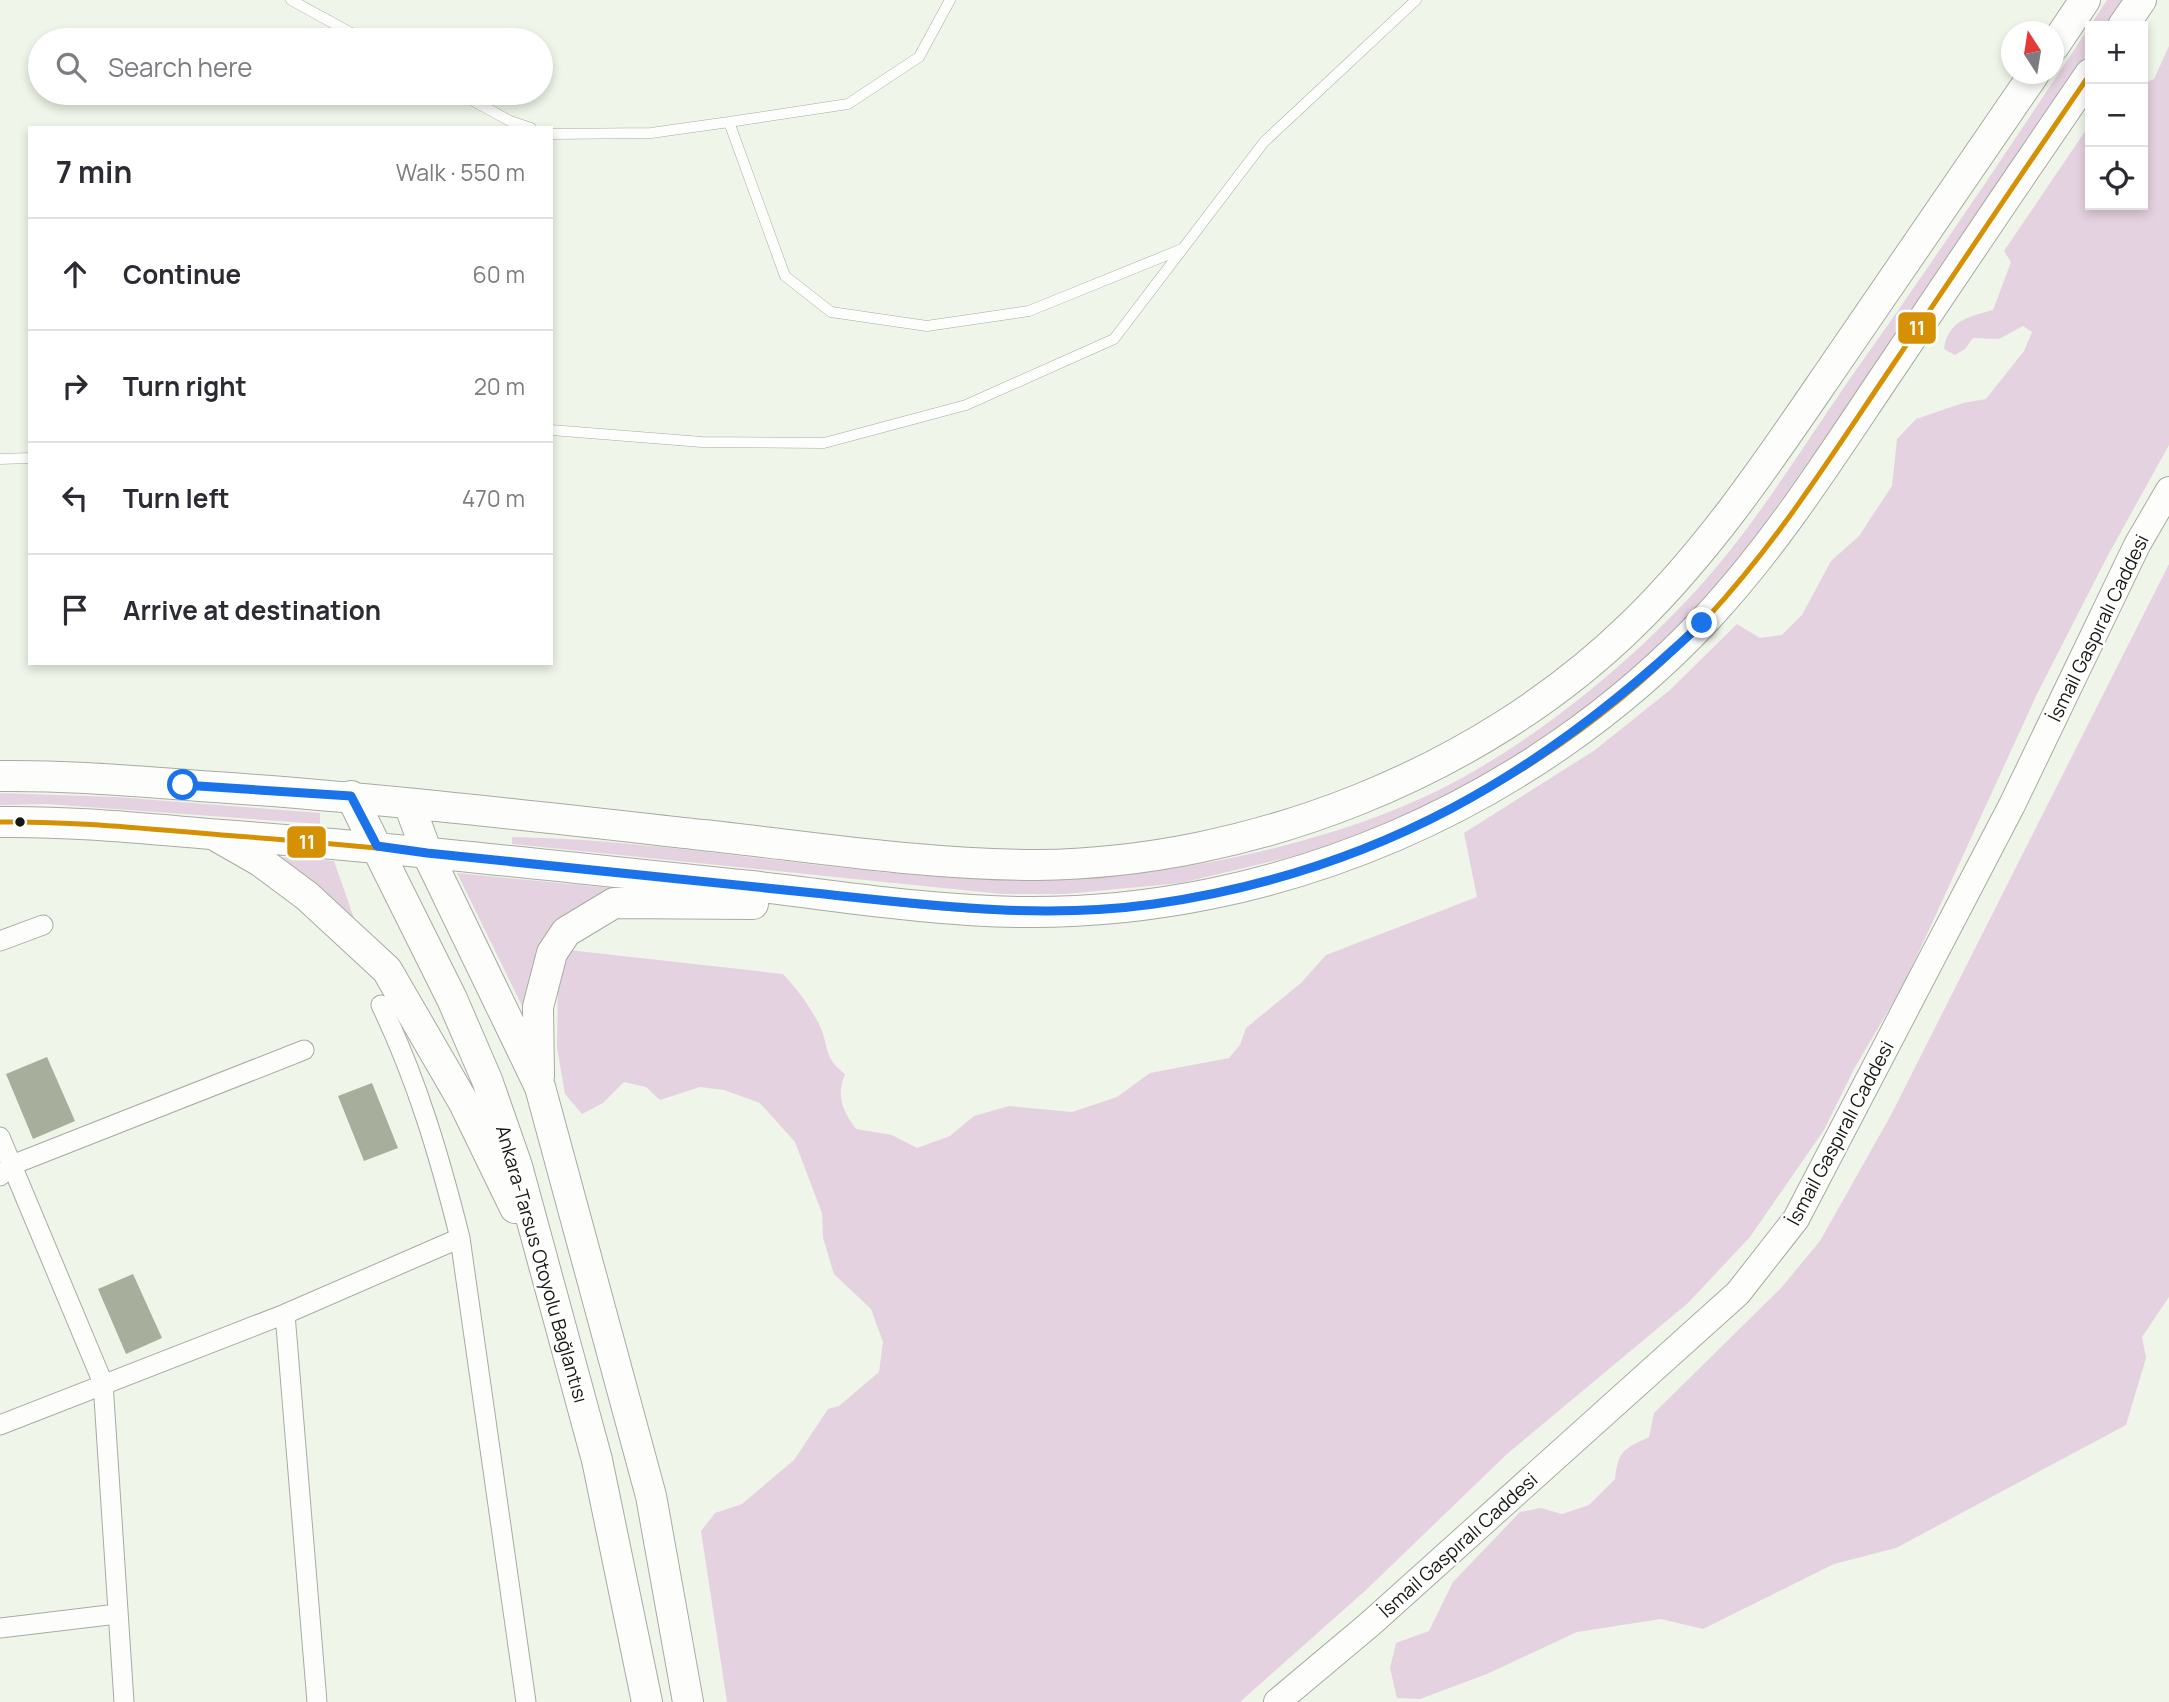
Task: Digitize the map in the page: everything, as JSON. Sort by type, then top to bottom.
[{"type":"main road","points":[[2064,30],[2085,0]]},
{"type":"main road","points":[[2126,21],[2141,0]]},
{"type":"main road","points":[[0,822],[91,824],[377,846],[1017,912],[1151,905],[1250,886],[1299,872],[1406,832],[1495,786],[1558,746],[1611,706],[1673,650],[1764,553],[2085,81]]},
{"type":"main road","points":[[0,776],[95,778],[351,796],[951,860],[1048,864],[1133,859],[1232,841],[1311,818],[1388,787],[1493,731],[1530,706],[1630,628],[1685,570],[1754,483],[2027,84]]},
{"type":"main road","name":"İsmail Gaspıralı Caddesi","points":[[1277,1702],[1370,1624],[1728,1303],[1796,1220],[2012,805],[2132,557],[2169,490]]},
{"type":"main road","name":"Ankara-Tarsus Otoyolu Bağlantısı","points":[[351,796],[452,999],[487,1080],[517,1166],[597,1460],[647,1702]]},
{"type":"main road","points":[[409,804],[427,853],[540,1087],[651,1496],[688,1702]]},
{"type":"main road","points":[[212,834],[260,862],[299,890],[387,970],[464,1103],[548,1276]]},
{"type":"main road","points":[[540,1087],[538,1007],[552,953],[566,932],[614,903],[964,908]]},
{"type":"street","points":[[0,941],[43,925]]},
{"type":"street","points":[[381,1005],[407,1059],[442,1166],[460,1238],[526,1702]]},
{"type":"street","points":[[6,1171],[304,1051]]},
{"type":"street","points":[[0,1137],[6,1171],[103,1383],[124,1702]]},
{"type":"street","points":[[0,1425],[285,1314],[460,1238]]},
{"type":"street","points":[[285,1314],[317,1702]]},
{"type":"street","points":[[0,1629],[117,1614]]},
{"type":"lane","points":[[291,0],[342,28]]},
{"type":"lane","points":[[553,134],[651,134],[848,104],[919,57],[950,0]]},
{"type":"lane","points":[[553,430],[702,442],[824,443],[966,405],[1114,339],[1264,142],[1416,0]]},
{"type":"lane","points":[[481,105],[525,126]]},
{"type":"lane","points":[[729,122],[785,276],[831,312],[927,326],[1029,311],[1183,248]]},
{"type":"lane","points":[[0,459],[28,458]]},
{"type":"shaded area","points":[[2107,0],[2125,0],[2110,21],[2093,21]]},
{"type":"shaded area","points":[[2085,33],[2085,58],[1949,261],[1727,577],[1665,643],[1578,718],[1462,793],[1323,849],[1181,883],[1065,894],[1002,894],[512,844],[512,837],[580,840],[922,875],[1059,879],[1153,871],[1252,853],[1349,827],[1437,791],[1506,752],[1572,705],[1663,625],[1712,572],[1773,492],[2051,84],[2064,84],[2064,65]]},
{"type":"shaded area","points":[[2169,46],[2169,445],[2107,557],[2037,694],[1905,982],[1854,1069],[1824,1130],[1750,1237],[1688,1303],[1507,1454],[1366,1590],[1240,1702],[727,1702],[701,1531],[715,1513],[742,1504],[794,1460],[828,1409],[839,1406],[879,1372],[883,1342],[871,1309],[834,1274],[823,1238],[822,1213],[795,1142],[760,1103],[724,1090],[700,1087],[660,1100],[646,1087],[624,1082],[603,1103],[582,1114],[565,1094],[557,1048],[558,971],[569,950],[783,974],[810,1009],[822,1030],[833,1062],[845,1074],[841,1089],[842,1103],[856,1129],[892,1135],[917,1148],[950,1136],[974,1116],[1009,1106],[1072,1112],[1117,1097],[1150,1073],[1229,1058],[1240,1045],[1246,1028],[1301,983],[1326,955],[1477,897],[1464,833],[1595,750],[1670,690],[1737,624],[1760,638],[1782,635],[1802,615],[1831,561],[1859,536],[1892,486],[1897,439],[1916,419],[1963,403],[1986,399],[2024,351],[2032,332],[2023,326],[1999,339],[1973,338],[1965,349],[1955,355],[1944,349],[1950,332],[1961,321],[1993,310],[2011,262],[2004,251],[2085,131],[2085,210],[2148,210],[2148,82],[2154,79]]},
{"type":"shaded area","points":[[2169,564],[2169,1297],[2142,1337],[2146,1358],[2126,1425],[1896,1548],[1834,1564],[1703,1629],[1661,1619],[1577,1632],[1487,1674],[1420,1699],[1397,1698],[1390,1668],[1396,1643],[1429,1631],[1453,1582],[1520,1512],[1541,1508],[1562,1514],[1589,1505],[1615,1479],[1620,1456],[1649,1437],[1654,1413],[1781,1288],[1820,1241],[1891,1115]]},
{"type":"shaded area","points":[[0,793],[116,797],[320,813],[320,824],[47,804],[0,805]]},
{"type":"shaded area","points":[[268,856],[334,861],[357,927]]},
{"type":"shaded area","points":[[457,873],[641,891],[596,896],[566,916],[525,1012]]},
{"type":"building","points":[[47,1057],[75,1121],[33,1139],[6,1074]]},
{"type":"building","points":[[372,1083],[398,1148],[364,1161],[338,1096]]},
{"type":"building","points":[[133,1274],[162,1338],[126,1354],[98,1289]]},
{"type":"transit line","name":"11","points":[[0,822],[111,826],[354,846],[987,911],[1117,908],[1211,894],[1304,870],[1394,836],[1480,794],[1561,744],[1637,685],[1706,619],[1754,563],[1799,503],[2085,81]]},
{"type":"route","points":[[183,785],[351,796],[377,846],[427,853],[1017,912],[1151,905],[1250,886],[1299,872],[1406,832],[1444,813],[1514,775],[1558,746],[1611,706],[1702,623]]}]
